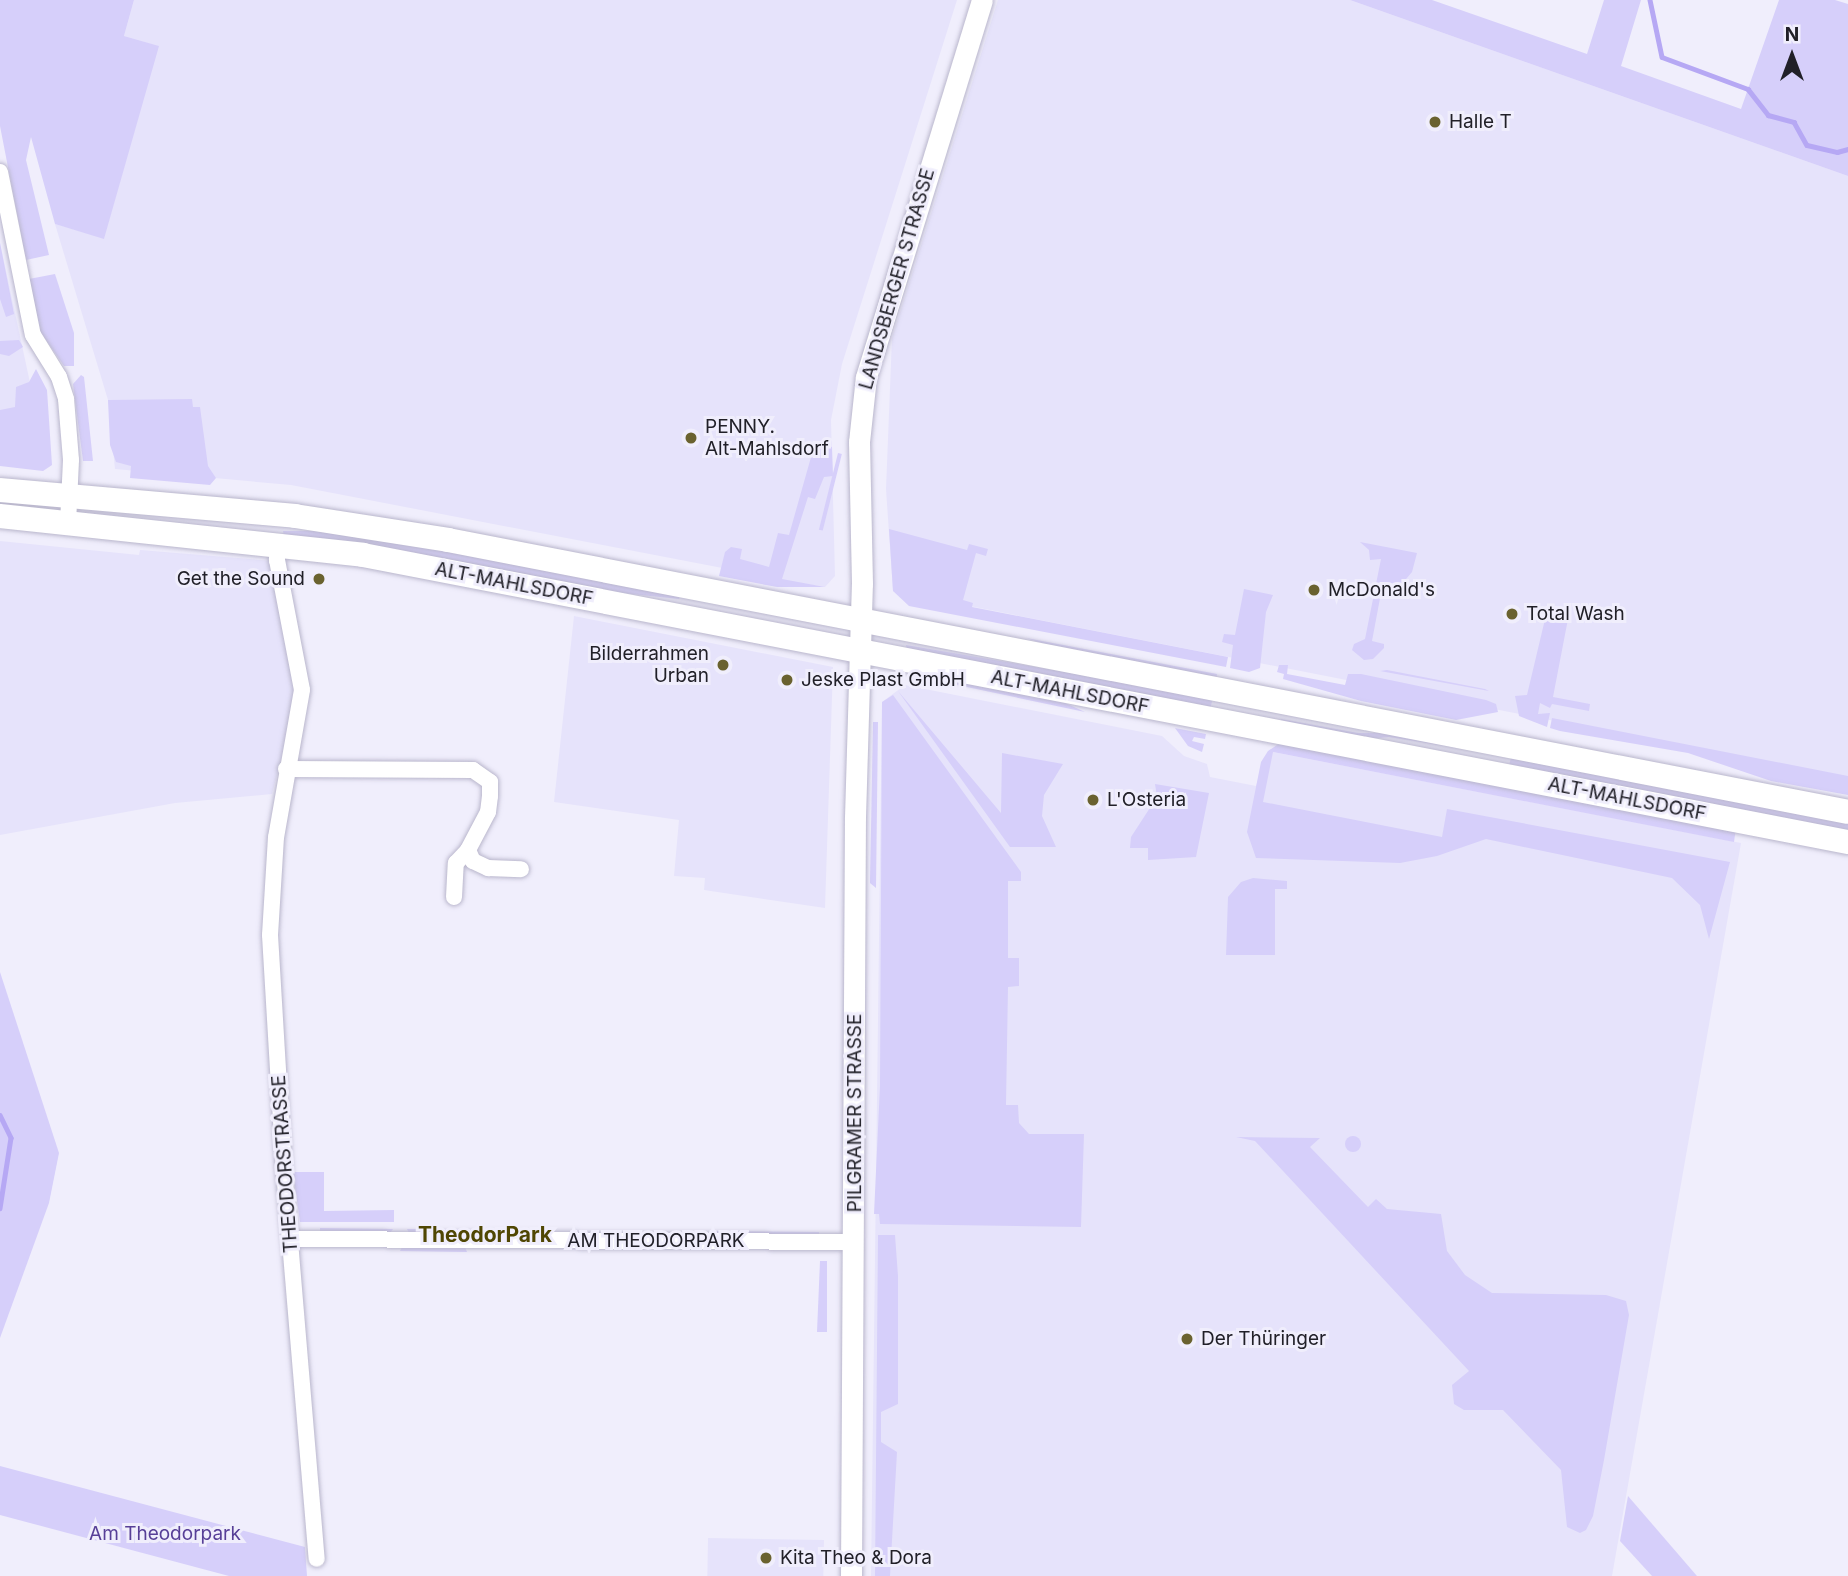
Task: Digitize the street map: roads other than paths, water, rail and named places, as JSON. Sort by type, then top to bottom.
[{"type":"main road","name":"ALT-MAHLSDORF","points":[[0,490],[308,518],[448,540],[1848,812]]},
{"type":"main road","name":"ALT-MAHLSDORF","points":[[0,516],[363,555],[1848,842]]},
{"type":"street","name":"LANDSBERGER STRASSE","points":[[859,650],[859,442],[866,377],[982,0]]},
{"type":"street","points":[[0,172],[33,335],[59,377],[66,400],[68,523]]},
{"type":"street","name":"THEODORSTRASSE","points":[[278,544],[302,690],[276,837],[270,935],[290,1238],[317,1559]]},
{"type":"street","name":"PILGRAMER STRASSE","points":[[850,1576],[859,650]]},
{"type":"street","points":[[286,769],[473,770],[490,782],[488,812],[468,850],[456,863],[454,897]]},
{"type":"street","points":[[468,850],[474,861],[488,868],[521,869]]},
{"type":"street","name":"AM THEODORPARK","points":[[290,1238],[854,1242]]},
{"type":"waterway","points":[[1650,0],[1662,57],[1748,89],[1768,115],[1794,122],[1807,145],[1837,152],[1848,149]]},
{"type":"waterway","points":[[0,1115],[11,1138],[0,1208]]},
{"type":"place","name":"Halle T","points":[[1435,122]]},
{"type":"place","name":"PENNY. Alt-Mahlsdorf","points":[[691,438]]},
{"type":"place","name":"Get the Sound","points":[[319,579]]},
{"type":"place","name":"McDonald's","points":[[1314,590]]},
{"type":"place","name":"Total Wash","points":[[1512,614]]},
{"type":"place","name":"Bilderrahmen Urban","points":[[723,665]]},
{"type":"place","name":"Jeske Plast GmbH","points":[[787,680]]},
{"type":"place","name":"L'Osteria","points":[[1093,800]]},
{"type":"place","name":"Der Thüringer","points":[[1187,1339]]},
{"type":"place","name":"Kita Theo & Dora","points":[[766,1558]]},
{"type":"district","name":"TheodorPark","points":[[485,1235]]},
{"type":"park label","name":"Am Theodorpark","points":[[165,1534]]}]
